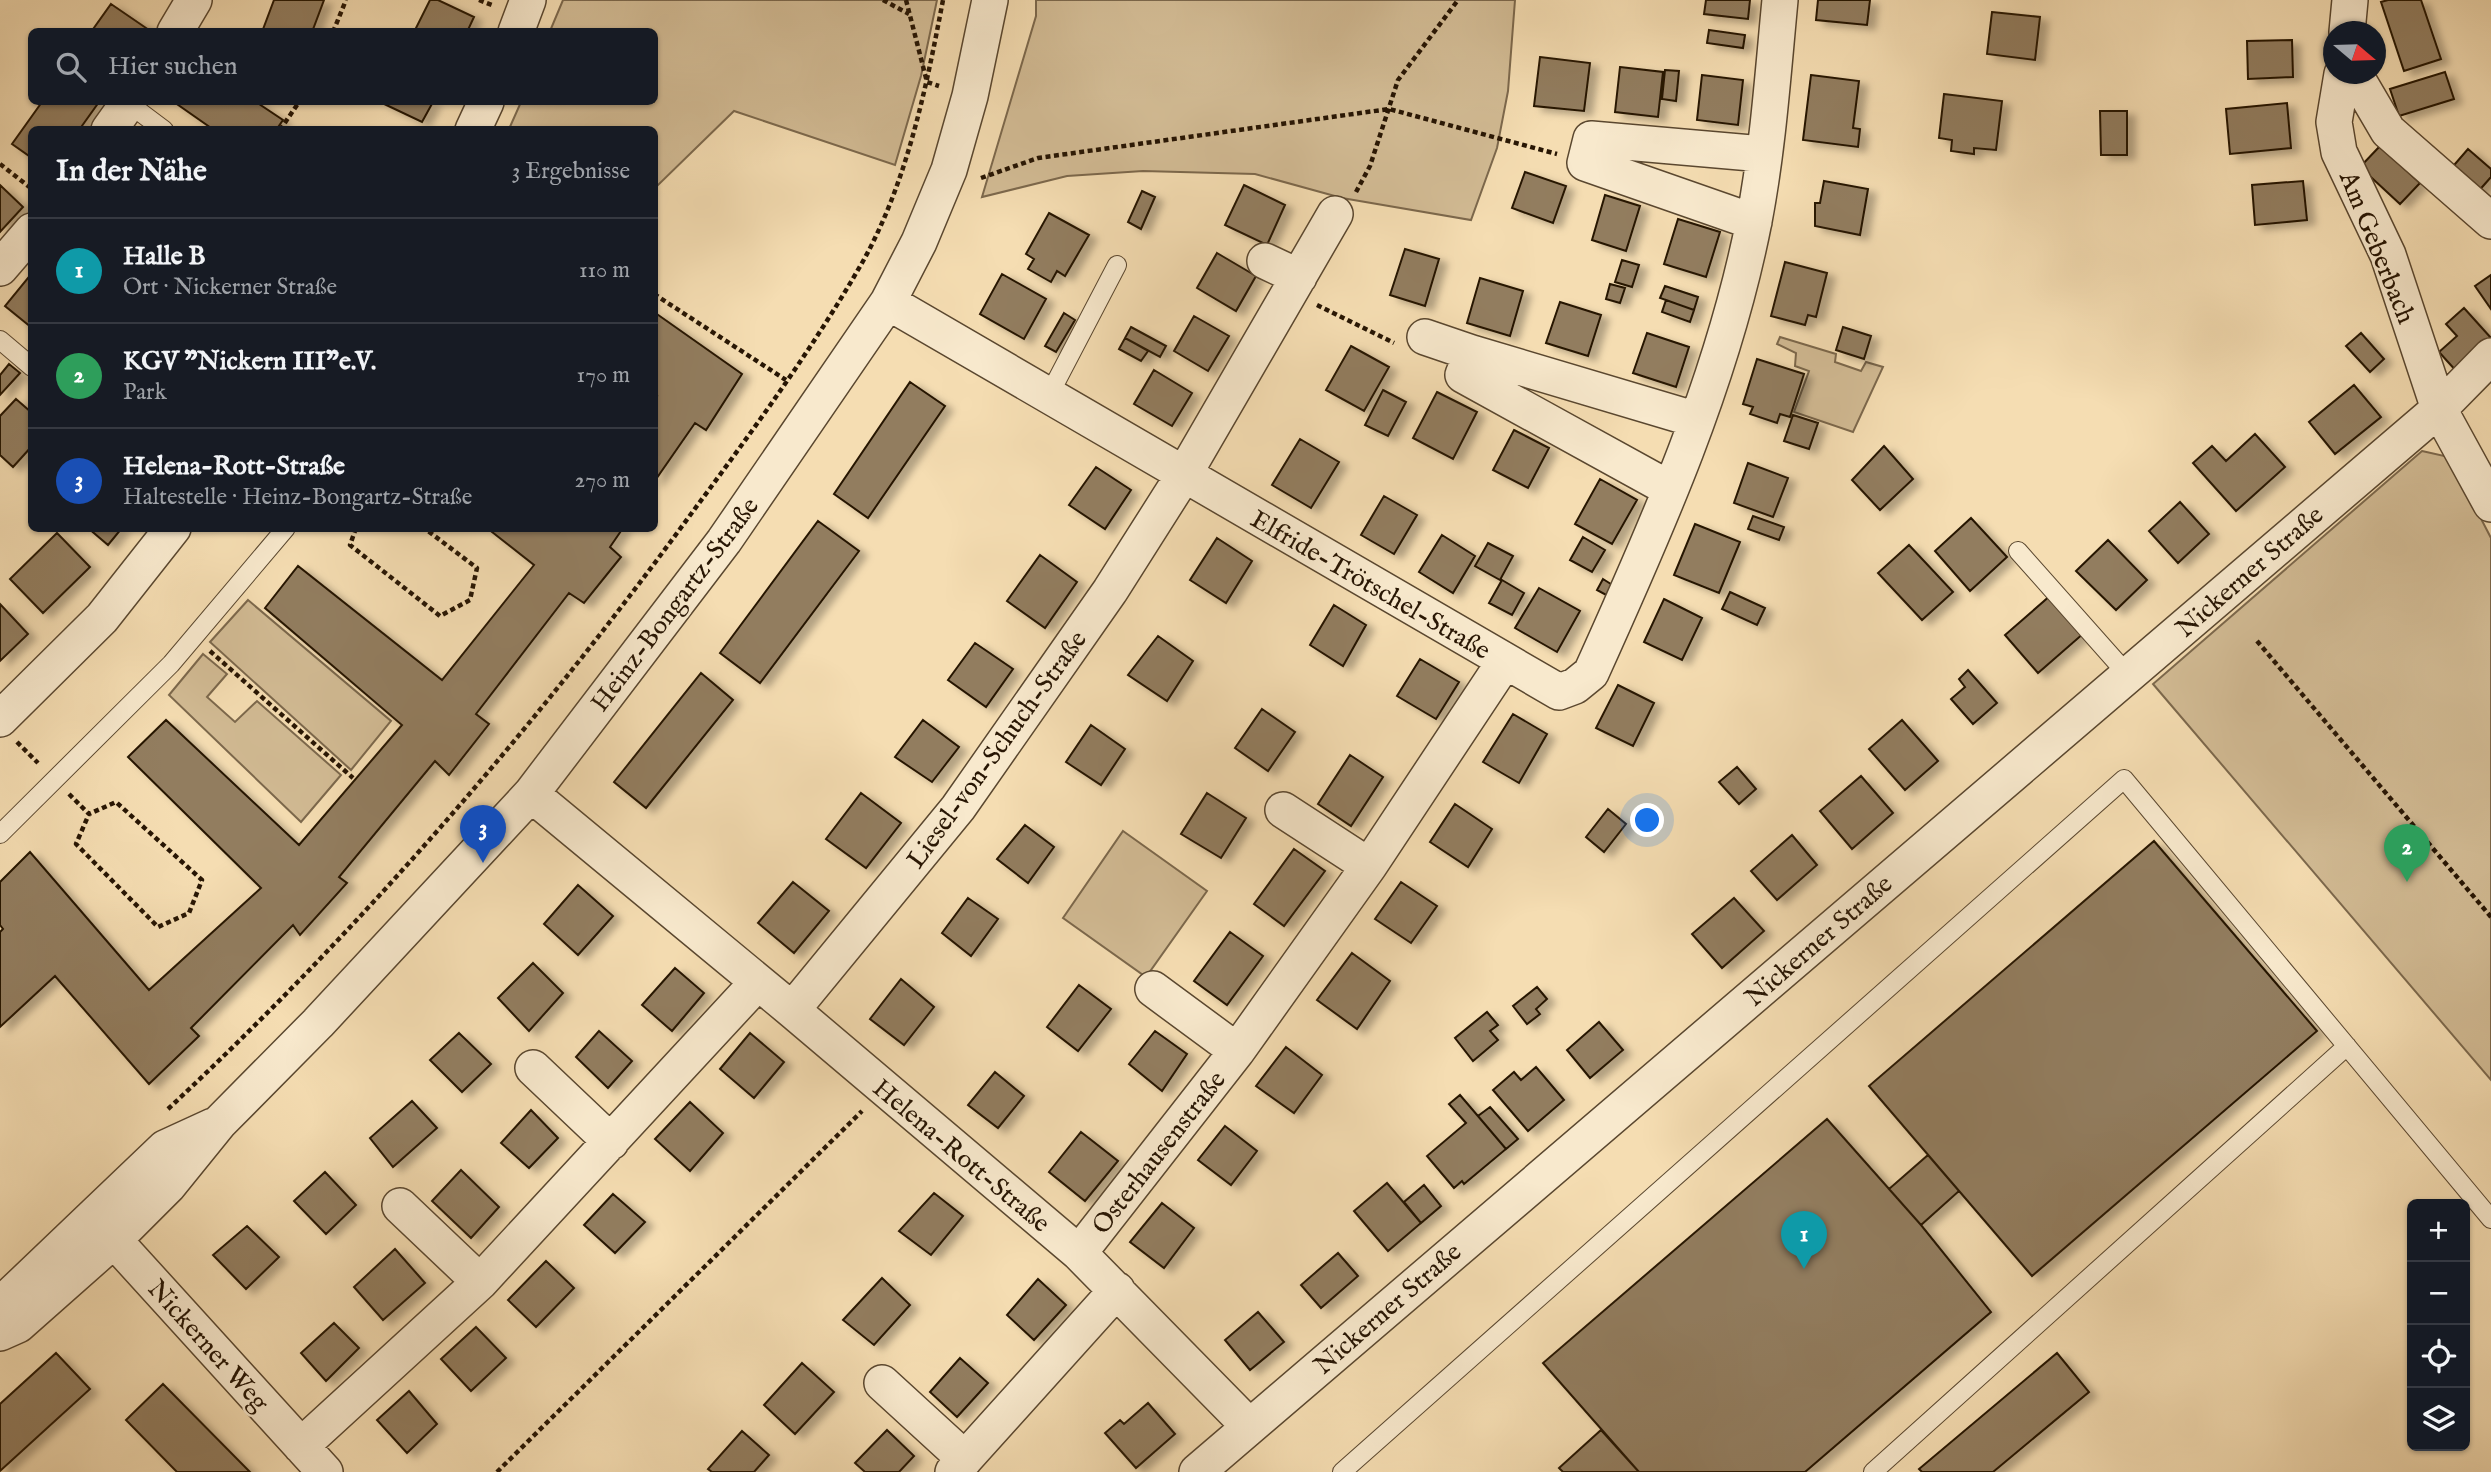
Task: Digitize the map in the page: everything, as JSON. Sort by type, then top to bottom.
[{"type":"street","points":[[177,28],[194,0]]},
{"type":"street","points":[[518,28],[528,0]]},
{"type":"street","name":"Heinz-Bongartz-Straße","points":[[104,1229],[181,1172],[219,1123],[318,1023],[531,794],[724,541],[888,302],[919,242],[948,170],[970,96],[990,0]]},
{"type":"street","points":[[1472,353],[1463,375],[1670,489],[1723,343],[1754,222],[1780,0]]},
{"type":"street","points":[[2348,21],[2350,0]]},
{"type":"street","name":"Am Geberbach","points":[[2340,84],[2334,122],[2339,152],[2388,255],[2439,408],[2491,504]]},
{"type":"street","name":"Am Geberbach","points":[[2358,84],[2388,131],[2491,221]]},
{"type":"street","points":[[475,126],[485,105]]},
{"type":"street","points":[[1754,222],[1585,163],[1591,139],[1763,154]]},
{"type":"street","points":[[1183,476],[1335,214]]},
{"type":"street","points":[[0,268],[28,236]]},
{"type":"street","points":[[1265,261],[1295,284]]},
{"type":"street","name":"Elfride-Trötschel-Straße","points":[[888,302],[1183,476],[1559,692],[1575,686],[1591,673],[1660,522],[1670,489]]},
{"type":"street","points":[[1410,340],[1472,353],[1697,420]]},
{"type":"street","points":[[2439,408],[2491,356]]},
{"type":"street","name":"Nickerner Straße","points":[[1197,1472],[2439,408]]},
{"type":"street","name":"Liesel-von-Schuch-Straße","points":[[792,1010],[958,808],[1110,591],[1183,476]]},
{"type":"street","points":[[7,729],[102,618],[170,532]]},
{"type":"street","name":"Osterhausenstraße","points":[[1079,1253],[1237,1051],[1369,866],[1505,661]]},
{"type":"street","name":"Helena-Rott-Straße","points":[[531,794],[1079,1253],[1249,1426]]},
{"type":"street","points":[[1283,810],[1369,866]]},
{"type":"street","points":[[301,1446],[480,1282],[757,983]]},
{"type":"street","name":"Osterhausenstraße","points":[[1153,989],[1237,1051]]},
{"type":"street","points":[[533,1068],[611,1142]]},
{"type":"street","points":[[400,1206],[480,1282]]},
{"type":"street","points":[[0,1315],[10,1296],[104,1229]]},
{"type":"street","points":[[0,1333],[18,1325],[104,1229]]},
{"type":"street","name":"Nickerner Weg","points":[[104,1229],[326,1472]]},
{"type":"street","points":[[882,1383],[959,1466],[1117,1290]]},
{"type":"lane","points":[[122,111],[155,126]]},
{"type":"lane","points":[[1048,397],[1117,265]]},
{"type":"lane","points":[[0,340],[28,364]]},
{"type":"lane","points":[[0,834],[171,664],[283,532]]},
{"type":"lane","points":[[2018,551],[2128,675]]},
{"type":"lane","points":[[1342,1472],[2123,779],[2491,1219]]},
{"type":"lane","points":[[1872,1472],[2347,1046]]},
{"type":"path","points":[[335,28],[346,0]]},
{"type":"path","points":[[883,0],[909,14]]},
{"type":"path","points":[[906,0],[927,82]]},
{"type":"path","points":[[165,1113],[352,924],[497,762],[633,594],[786,380],[863,261],[903,165],[927,82],[943,0]]},
{"type":"path","points":[[1335,214],[1344,213],[1370,166],[1398,80],[1458,0]]},
{"type":"path","points":[[927,82],[970,96]]},
{"type":"path","points":[[283,126],[297,105]]},
{"type":"path","points":[[980,178],[1038,158],[1389,108],[1471,133],[1539,148]]},
{"type":"path","points":[[0,164],[28,186]]},
{"type":"path","points":[[1295,284],[1410,340]]},
{"type":"path","points":[[658,297],[786,380]]},
{"type":"path","points":[[355,532],[350,545],[440,617],[470,600],[477,568],[429,532]]},
{"type":"path","points":[[194,637],[353,778]]},
{"type":"path","points":[[2257,641],[2491,917]]},
{"type":"path","points":[[7,729],[89,814]]},
{"type":"path","points":[[116,802],[202,880],[189,913],[158,927],[76,844],[89,814],[116,802]]},
{"type":"path","points":[[497,1472],[884,1089]]},
{"type":"shaded area","points":[[563,0],[937,0],[921,76],[895,165],[734,111],[658,185],[658,126],[510,126],[520,105],[658,105],[658,28],[551,28]]},
{"type":"shaded area","points":[[1036,0],[1515,0],[1508,91],[1497,148],[1471,220],[1342,198],[1255,174],[1143,171],[1067,176],[982,197],[1036,16]]},
{"type":"shaded area","points":[[1780,337],[1836,354],[1835,362],[1861,371],[1866,362],[1883,367],[1853,432],[1794,412],[1809,371],[1795,366],[1796,353],[1777,344]]},
{"type":"shaded area","points":[[2422,451],[2449,457],[2491,538],[2491,1080],[2153,684]]},
{"type":"shaded area","points":[[248,600],[391,721],[351,770],[210,642]]},
{"type":"shaded area","points":[[203,654],[227,674],[207,697],[235,722],[257,701],[341,775],[301,822],[169,695]]},
{"type":"shaded area","points":[[1123,831],[1207,891],[1146,977],[1063,918]]},
{"type":"building","points":[[274,0],[324,0],[314,28],[264,28]]},
{"type":"building","points":[[430,0],[438,0],[474,17],[469,28],[416,28]]},
{"type":"building","points":[[1706,0],[1750,0],[1748,19],[1704,14]]},
{"type":"building","points":[[1818,0],[1870,0],[1867,25],[1816,20]]},
{"type":"building","points":[[2421,0],[2441,59],[2404,71],[2381,2]]},
{"type":"building","points":[[111,4],[146,28],[94,28]]},
{"type":"building","points":[[1992,12],[2040,17],[2035,60],[1987,54]]},
{"type":"building","points":[[1709,30],[1745,35],[1743,48],[1707,43]]},
{"type":"building","points":[[2292,40],[2293,77],[2248,79],[2247,41]]},
{"type":"building","points":[[1540,57],[1590,63],[1584,111],[1534,106]]},
{"type":"building","points":[[1620,67],[1663,72],[1658,117],[1615,112]]},
{"type":"building","points":[[1665,70],[1679,71],[1676,101],[1662,99]]},
{"type":"building","points":[[2445,72],[2454,99],[2399,116],[2390,89]]},
{"type":"building","points":[[1702,75],[1743,80],[1738,125],[1697,120]]},
{"type":"building","points":[[1811,75],[1859,81],[1853,128],[1860,129],[1858,147],[1803,140]]},
{"type":"building","points":[[1944,94],[2002,101],[1996,150],[1974,148],[1974,154],[1951,151],[1952,140],[1939,138]]},
{"type":"building","points":[[2287,103],[2291,148],[2230,154],[2226,109]]},
{"type":"building","points":[[40,105],[97,105],[82,126],[28,126],[28,155],[12,144]]},
{"type":"building","points":[[178,105],[260,105],[283,120],[279,126],[208,126]]},
{"type":"building","points":[[386,105],[431,105],[422,122]]},
{"type":"building","points":[[2100,111],[2127,111],[2127,155],[2101,155]]},
{"type":"building","points":[[2380,146],[2420,183],[2400,204],[2360,167]]},
{"type":"building","points":[[2468,149],[2491,169],[2491,177],[2476,194],[2449,171]]},
{"type":"building","points":[[1525,172],[1566,186],[1553,223],[1512,208]]},
{"type":"building","points":[[1824,181],[1868,189],[1860,235],[1815,226],[1815,203],[1820,203]]},
{"type":"building","points":[[2303,181],[2307,220],[2255,225],[2252,185]]},
{"type":"building","points":[[0,185],[23,207],[0,232]]},
{"type":"building","points":[[1244,185],[1285,205],[1267,245],[1225,225]]},
{"type":"building","points":[[1142,191],[1155,197],[1141,229],[1128,222]]},
{"type":"building","points":[[1605,195],[1640,206],[1626,251],[1592,240]]},
{"type":"building","points":[[1049,213],[1089,235],[1065,276],[1057,271],[1051,282],[1028,269],[1034,259],[1026,254]]},
{"type":"building","points":[[1678,219],[1720,232],[1706,277],[1664,264]]},
{"type":"building","points":[[1405,249],[1439,259],[1425,306],[1390,295]]},
{"type":"building","points":[[1217,253],[1256,276],[1236,311],[1197,288]]},
{"type":"building","points":[[1622,260],[1639,265],[1632,287],[1615,282]]},
{"type":"building","points":[[1785,262],[1827,273],[1816,317],[1808,315],[1805,325],[1771,316]]},
{"type":"building","points":[[1002,274],[1046,299],[1024,339],[980,314]]},
{"type":"building","points":[[2491,275],[2491,309],[2475,286]]},
{"type":"building","points":[[28,278],[28,325],[5,306]]},
{"type":"building","points":[[1480,278],[1523,291],[1510,336],[1467,323]]},
{"type":"building","points":[[1610,284],[1625,288],[1620,303],[1606,299]]},
{"type":"building","points":[[1665,286],[1698,297],[1694,310],[1660,298]]},
{"type":"building","points":[[1666,300],[1694,310],[1690,322],[1662,312]]},
{"type":"building","points":[[1560,302],[1601,315],[1588,356],[1546,343]]},
{"type":"building","points":[[2464,308],[2491,338],[2491,343],[2458,373],[2439,352],[2457,336],[2446,324]]},
{"type":"building","points":[[1064,313],[1075,320],[1056,352],[1045,346]]},
{"type":"building","points":[[658,315],[742,374],[706,430],[695,423],[658,476]]},
{"type":"building","points":[[1194,316],[1229,336],[1208,371],[1174,351]]},
{"type":"building","points":[[1131,327],[1166,346],[1160,357],[1125,338]]},
{"type":"building","points":[[1843,327],[1871,336],[1864,359],[1836,350]]},
{"type":"building","points":[[1647,333],[1689,347],[1676,387],[1633,373]]},
{"type":"building","points":[[2361,333],[2384,359],[2370,372],[2346,346]]},
{"type":"building","points":[[1125,338],[1148,351],[1141,361],[1119,349]]},
{"type":"building","points":[[1351,346],[1389,367],[1364,411],[1326,390]]},
{"type":"building","points":[[1757,359],[1804,374],[1790,417],[1780,414],[1777,423],[1750,414],[1753,407],[1743,404]]},
{"type":"building","points":[[9,364],[20,373],[0,395],[0,375]]},
{"type":"building","points":[[1154,370],[1192,393],[1172,426],[1134,404]]},
{"type":"building","points":[[910,382],[945,406],[868,518],[834,494]]},
{"type":"building","points":[[2354,385],[2381,417],[2335,454],[2309,422]]},
{"type":"building","points":[[1383,390],[1406,402],[1388,436],[1365,425]]},
{"type":"building","points":[[1437,392],[1477,412],[1453,459],[1413,438]]},
{"type":"building","points":[[16,399],[28,410],[28,450],[13,467],[0,455],[0,416]]},
{"type":"building","points":[[1793,415],[1818,423],[1809,449],[1784,441]]},
{"type":"building","points":[[1514,430],[1549,448],[1528,488],[1493,470]]},
{"type":"building","points":[[2255,434],[2285,467],[2236,511],[2193,463],[2212,446],[2226,461]]},
{"type":"building","points":[[1300,439],[1339,462],[1311,508],[1272,485]]},
{"type":"building","points":[[1884,446],[1913,479],[1880,510],[1852,480]]},
{"type":"building","points":[[1748,463],[1788,478],[1773,517],[1734,503]]},
{"type":"building","points":[[1096,467],[1131,490],[1105,529],[1069,505]]},
{"type":"building","points":[[1600,479],[1637,500],[1612,544],[1575,524]]},
{"type":"building","points":[[1384,496],[1417,515],[1394,554],[1361,535]]},
{"type":"building","points":[[2180,502],[2209,534],[2178,563],[2149,531]]},
{"type":"building","points":[[1753,516],[1784,527],[1779,540],[1748,529]]},
{"type":"building","points":[[1971,518],[2007,557],[1970,591],[1935,551]]},
{"type":"building","points":[[818,521],[859,551],[760,683],[720,653]]},
{"type":"building","points":[[1695,524],[1740,542],[1719,593],[1674,575]]},
{"type":"building","points":[[93,532],[119,532],[108,545]]},
{"type":"building","points":[[492,532],[620,532],[610,547],[621,557],[584,603],[569,593],[476,714],[489,724],[449,775],[435,761],[339,877],[347,883],[300,935],[293,925],[191,1028],[199,1036],[149,1084],[55,976],[0,1027],[0,932],[3,929],[0,925],[0,882],[30,852],[149,990],[261,888],[128,757],[166,720],[299,845],[402,725],[265,608],[298,566],[442,680],[534,565]]},
{"type":"building","points":[[57,533],[90,567],[43,613],[10,579]]},
{"type":"building","points":[[1442,535],[1475,556],[1453,593],[1419,572]]},
{"type":"building","points":[[1583,537],[1605,550],[1592,572],[1570,560]]},
{"type":"building","points":[[1217,538],[1252,561],[1226,603],[1190,580]]},
{"type":"building","points":[[2108,540],[2147,580],[2116,610],[2076,571]]},
{"type":"building","points":[[1488,543],[1513,556],[1500,580],[1475,566]]},
{"type":"building","points":[[1909,545],[1953,592],[1922,620],[1878,573]]},
{"type":"building","points":[[1040,555],[1077,582],[1045,628],[1007,601]]},
{"type":"building","points":[[1603,579],[1614,586],[1608,596],[1597,590]]},
{"type":"building","points":[[1502,580],[1524,593],[1512,615],[1489,603]]},
{"type":"building","points":[[1539,588],[1580,611],[1557,652],[1515,628]]},
{"type":"building","points":[[1730,592],[1765,608],[1757,625],[1722,609]]},
{"type":"building","points":[[2051,595],[2084,633],[2038,673],[2005,635]]},
{"type":"building","points":[[1664,599],[1702,618],[1682,660],[1644,642]]},
{"type":"building","points":[[0,604],[28,634],[0,661]]},
{"type":"building","points":[[1334,605],[1366,625],[1343,666],[1310,645]]},
{"type":"building","points":[[1158,636],[1193,661],[1167,701],[1128,675]]},
{"type":"building","points":[[975,643],[1013,669],[986,707],[948,680]]},
{"type":"building","points":[[1420,659],[1459,682],[1436,719],[1397,696]]},
{"type":"building","points":[[1968,670],[1997,703],[1973,724],[1951,699],[1965,687],[1959,679]]},
{"type":"building","points":[[701,673],[733,700],[646,808],[614,782]]},
{"type":"building","points":[[1618,685],[1654,703],[1633,746],[1596,728]]},
{"type":"building","points":[[1262,709],[1295,732],[1268,771],[1235,748]]},
{"type":"building","points":[[1513,714],[1547,734],[1519,783],[1483,762]]},
{"type":"building","points":[[923,720],[959,747],[932,782],[895,757]]},
{"type":"building","points":[[1902,720],[1938,761],[1905,790],[1869,749]]},
{"type":"building","points":[[1091,725],[1125,749],[1101,785],[1066,762]]},
{"type":"building","points":[[1350,755],[1383,777],[1351,826],[1318,804]]},
{"type":"building","points":[[1737,767],[1756,789],[1739,804],[1719,782]]},
{"type":"building","points":[[1861,776],[1893,813],[1852,849],[1820,811]]},
{"type":"building","points":[[861,793],[901,823],[866,868],[826,839]]},
{"type":"building","points":[[1207,793],[1246,818],[1221,858],[1181,834]]},
{"type":"building","points":[[1455,804],[1492,829],[1468,867],[1430,842]]},
{"type":"building","points":[[1608,809],[1626,824],[1604,852],[1586,837]]},
{"type":"building","points":[[1025,825],[1054,847],[1028,883],[997,859]]},
{"type":"building","points":[[1792,835],[1817,865],[1777,900],[1751,871]]},
{"type":"building","points":[[2154,841],[2317,1031],[2032,1276],[1869,1086]]},
{"type":"building","points":[[1294,849],[1325,871],[1284,926],[1254,904]]},
{"type":"building","points":[[793,882],[829,911],[794,953],[758,923]]},
{"type":"building","points":[[1401,882],[1437,906],[1411,943],[1375,919]]},
{"type":"building","points":[[578,885],[613,916],[578,955],[544,924]]},
{"type":"building","points":[[968,898],[998,919],[971,956],[942,933]]},
{"type":"building","points":[[1734,898],[1764,931],[1722,968],[1692,934]]},
{"type":"building","points":[[1230,932],[1263,956],[1227,1005],[1194,981]]},
{"type":"building","points":[[1352,953],[1390,981],[1357,1029],[1317,1000]]},
{"type":"building","points":[[533,963],[563,993],[529,1031],[498,998]]},
{"type":"building","points":[[675,968],[704,993],[672,1031],[642,1005]]},
{"type":"building","points":[[901,979],[934,1007],[904,1045],[870,1019]]},
{"type":"building","points":[[1079,985],[1111,1009],[1078,1051],[1047,1027]]},
{"type":"building","points":[[1537,987],[1547,999],[1536,1009],[1540,1014],[1527,1024],[1513,1006]]},
{"type":"building","points":[[1487,1012],[1498,1025],[1490,1031],[1498,1040],[1473,1061],[1455,1038]]},
{"type":"building","points":[[1599,1022],[1623,1050],[1590,1078],[1567,1050]]},
{"type":"building","points":[[599,1031],[632,1061],[608,1088],[576,1057]]},
{"type":"building","points":[[1155,1031],[1187,1054],[1162,1091],[1129,1064]]},
{"type":"building","points":[[459,1033],[491,1064],[462,1092],[430,1060]]},
{"type":"building","points":[[750,1033],[784,1062],[754,1098],[720,1069]]},
{"type":"building","points":[[1286,1047],[1322,1075],[1294,1113],[1256,1086]]},
{"type":"building","points":[[1536,1067],[1564,1100],[1528,1131],[1493,1090],[1514,1072],[1521,1080]]},
{"type":"building","points":[[995,1072],[1024,1096],[998,1128],[968,1105]]},
{"type":"building","points":[[1460,1095],[1506,1149],[1464,1184],[1462,1181],[1454,1188],[1427,1156],[1466,1123],[1449,1104]]},
{"type":"building","points":[[412,1101],[437,1128],[393,1167],[370,1138]]},
{"type":"building","points":[[690,1102],[723,1133],[690,1171],[655,1139]]},
{"type":"building","points":[[1490,1107],[1518,1139],[1506,1149],[1478,1116]]},
{"type":"building","points":[[531,1110],[558,1138],[529,1168],[501,1143]]},
{"type":"building","points":[[1827,1119],[1921,1225],[1991,1312],[1805,1472],[1639,1472],[1543,1363]]},
{"type":"building","points":[[1225,1126],[1257,1151],[1231,1185],[1198,1160]]},
{"type":"building","points":[[1081,1132],[1118,1161],[1085,1201],[1049,1172]]},
{"type":"building","points":[[1928,1155],[1959,1191],[1921,1225],[1889,1189]]},
{"type":"building","points":[[461,1170],[499,1207],[471,1238],[432,1201]]},
{"type":"building","points":[[325,1172],[356,1205],[326,1234],[294,1201]]},
{"type":"building","points":[[1387,1183],[1421,1223],[1388,1251],[1354,1211]]},
{"type":"building","points":[[1424,1185],[1441,1206],[1421,1223],[1404,1202]]},
{"type":"building","points":[[934,1193],[963,1216],[931,1255],[899,1231]]},
{"type":"building","points":[[613,1194],[645,1222],[615,1253],[584,1225]]},
{"type":"building","points":[[1162,1203],[1194,1228],[1164,1268],[1130,1242]]},
{"type":"building","points":[[247,1226],[279,1257],[246,1289],[213,1255]]},
{"type":"building","points":[[395,1249],[425,1283],[383,1320],[354,1287]]},
{"type":"building","points":[[1338,1253],[1358,1276],[1321,1308],[1301,1285]]},
{"type":"building","points":[[546,1261],[574,1288],[536,1327],[508,1300]]},
{"type":"building","points":[[882,1278],[910,1305],[874,1345],[843,1320]]},
{"type":"building","points":[[1038,1279],[1066,1305],[1034,1340],[1007,1315]]},
{"type":"building","points":[[1258,1312],[1284,1342],[1250,1370],[1225,1340]]},
{"type":"building","points":[[334,1323],[359,1348],[326,1381],[301,1353]]},
{"type":"building","points":[[476,1327],[506,1358],[471,1391],[441,1359]]},
{"type":"building","points":[[56,1353],[90,1389],[0,1471],[0,1404]]},
{"type":"building","points":[[2057,1353],[2089,1392],[1993,1472],[1922,1472],[1919,1469]]},
{"type":"building","points":[[960,1358],[988,1383],[957,1417],[930,1392]]},
{"type":"building","points":[[802,1363],[834,1392],[795,1434],[764,1405]]},
{"type":"building","points":[[163,1384],[250,1472],[177,1472],[126,1420]]},
{"type":"building","points":[[409,1391],[437,1424],[407,1453],[377,1420]]},
{"type":"building","points":[[1148,1403],[1175,1434],[1136,1468],[1105,1433],[1120,1420],[1124,1424]]},
{"type":"building","points":[[887,1430],[914,1456],[899,1472],[865,1472],[855,1463]]},
{"type":"building","points":[[1601,1430],[1639,1472],[1563,1472],[1559,1468]]},
{"type":"building","points":[[742,1431],[769,1455],[754,1472],[712,1472],[708,1469]]},
{"type":"place","name":"Helena-Rott-Straße","points":[[483,863]]},
{"type":"place","name":"KGV \"Nickern III\"e.V.","points":[[2407,882]]},
{"type":"place","name":"Halle B","points":[[1804,1269]]}]
